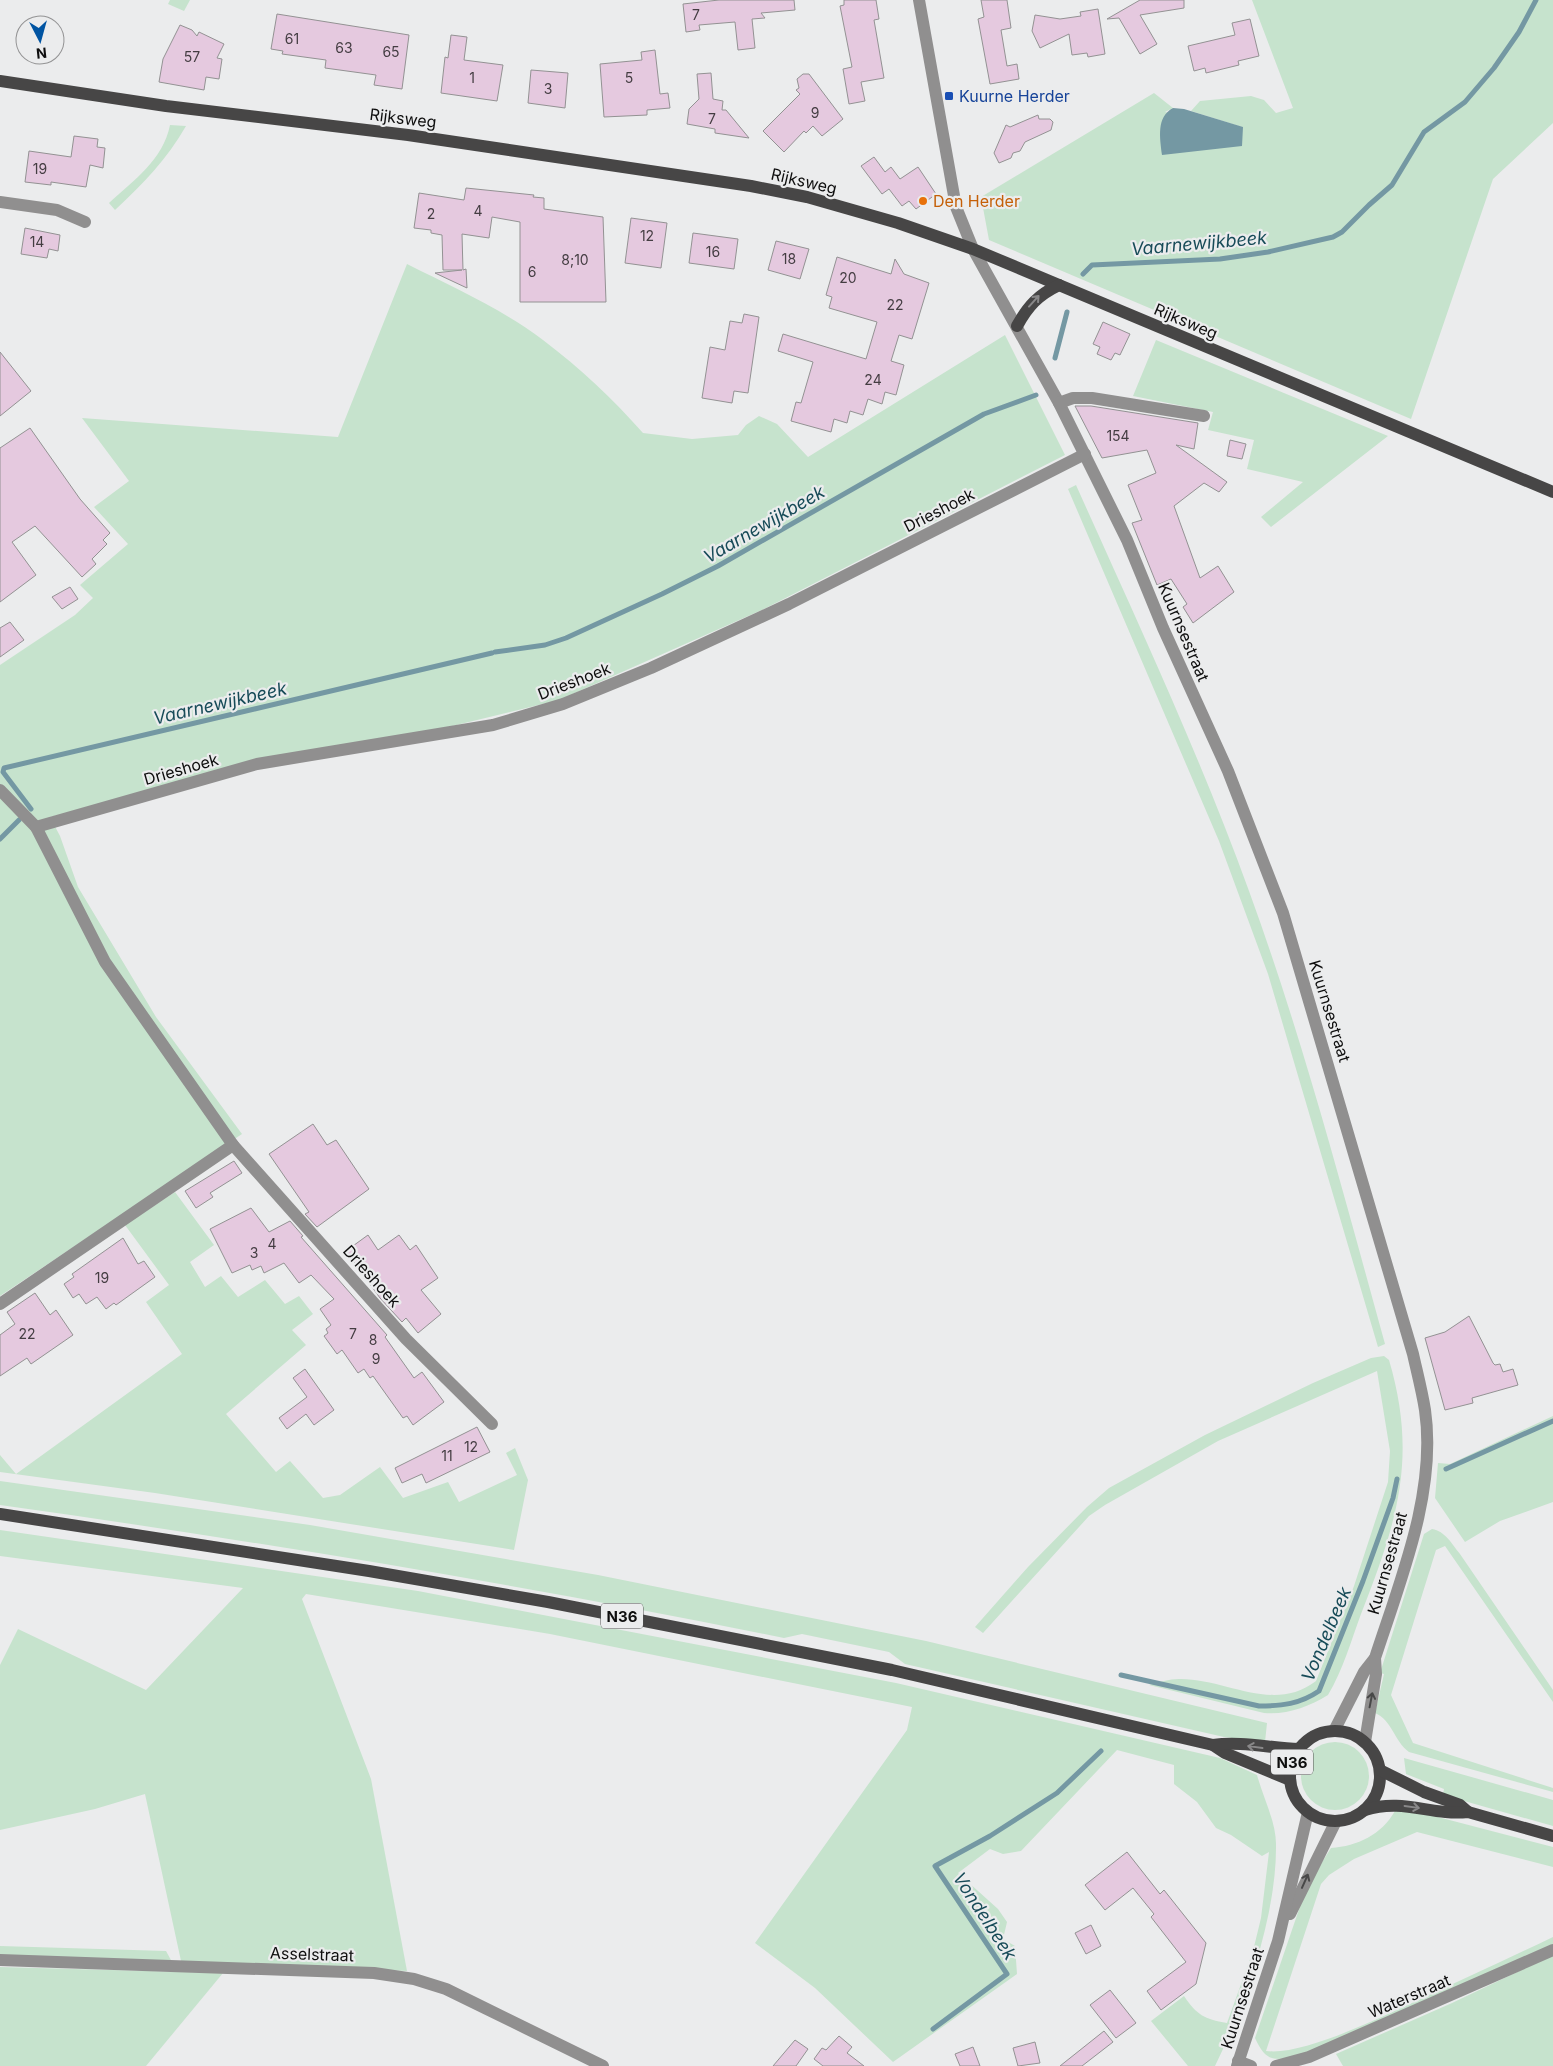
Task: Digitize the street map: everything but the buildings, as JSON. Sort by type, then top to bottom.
[{"type":"main road","name":"Rijksweg","points":[[0,81],[166,106],[408,135],[731,182],[807,197],[898,223],[973,249],[1553,492]]},
{"type":"main road","points":[[1017,326],[1032,302],[1041,294],[1059,285]]},
{"type":"main road","name":"N36","points":[[0,1514],[340,1566],[558,1604],[892,1670],[1212,1744],[1227,1743],[1299,1749]]},
{"type":"main road","name":"N36","points":[[0,1518],[26,1519]]},
{"type":"main road","points":[[1334,1731],[1351,1733],[1365,1742],[1375,1754],[1380,1770],[1380,1785],[1374,1799],[1365,1810]]},
{"type":"main road","name":"N36","points":[[1308,1812],[1295,1798],[1290,1780],[1292,1764],[1299,1749],[1308,1739],[1321,1733],[1334,1731]]},
{"type":"main road","name":"N36","points":[[1212,1744],[1225,1753],[1290,1780]]},
{"type":"main road","points":[[1380,1770],[1424,1792],[1460,1805],[1468,1812]]},
{"type":"main road","points":[[1308,1812],[1321,1819],[1336,1821],[1351,1818],[1365,1810],[1391,1804],[1455,1814],[1468,1812],[1553,1836]]},
{"type":"street","name":"Kuurnsestraat","points":[[919,0],[956,207],[973,249],[1059,403],[1128,540],[1163,628],[1228,771],[1283,913],[1413,1354],[1425,1410],[1426,1434],[1424,1480],[1411,1549],[1375,1658],[1364,1672],[1334,1731]]},
{"type":"street","points":[[0,202],[57,210],[85,222]]},
{"type":"street","points":[[1059,403],[1073,398],[1092,398],[1204,416]]},
{"type":"street","name":"Drieshoek","points":[[36,827],[257,764],[493,725],[564,704],[651,668],[789,604],[1085,454]]},
{"type":"street","name":"Drieshoek","points":[[0,790],[36,827],[105,962],[233,1145],[406,1339],[492,1424]]},
{"type":"street","points":[[0,1304],[233,1145]]},
{"type":"street","name":"Kuurnsestraat","points":[[1365,1742],[1376,1674],[1375,1658]]},
{"type":"street","name":"Kuurnsestraat","points":[[1238,2063],[1278,1941],[1308,1812]]},
{"type":"street","name":"Kuurnsestraat","points":[[1278,1941],[1336,1821]]},
{"type":"street","name":"Waterstraat","points":[[1276,2066],[1309,2057],[1553,1950]]},
{"type":"street","name":"Asselstraat","points":[[0,1960],[374,1973],[414,1979],[446,1989],[603,2066]]},
{"type":"street","points":[[1238,2063],[1251,2066]]},
{"type":"green space","points":[[170,0],[190,0],[184,11],[168,4]]},
{"type":"green space","points":[[1252,0],[1553,0],[1553,123],[1493,179],[1411,419],[989,240],[981,197],[1154,93],[1173,108],[1165,112],[1242,127],[1191,111],[1200,101],[1251,96],[1264,100],[1276,113],[1293,108]]},
{"type":"green space","points":[[170,125],[186,126],[154,171],[115,210],[109,203],[154,159],[161,149]]},
{"type":"green space","points":[[407,264],[494,308],[543,340],[596,384],[643,433],[692,439],[738,435],[746,425],[759,416],[777,424],[808,457],[1005,335],[1065,455],[766,608],[559,700],[440,729],[331,749],[50,817],[60,836],[78,887],[156,1017],[242,1134],[0,1296],[0,665],[75,615],[93,598],[80,585],[128,544],[94,507],[129,481],[82,418],[338,437]]},
{"type":"green space","points":[[1156,340],[1388,436],[1271,527],[1261,517],[1303,482],[1247,469],[1254,440],[1208,430],[1213,412],[1133,396]]},
{"type":"green space","points":[[1076,485],[1188,737],[1230,839],[1269,947],[1322,1116],[1385,1344],[1378,1347],[1268,974],[1219,841],[1068,489]]},
{"type":"green space","points":[[175,1192],[214,1245],[190,1262],[205,1287],[221,1276],[238,1297],[265,1280],[285,1304],[299,1296],[313,1314],[292,1330],[306,1345],[226,1414],[276,1472],[290,1461],[323,1498],[340,1495],[380,1467],[403,1498],[448,1482],[459,1502],[517,1475],[506,1453],[515,1448],[528,1480],[514,1550],[155,1493],[0,1472],[0,1455],[16,1474],[182,1354],[146,1302],[169,1285],[125,1225]]},
{"type":"green space","points":[[1384,1356],[1389,1360],[1398,1395],[1402,1428],[1402,1459],[1399,1489],[1385,1549],[1374,1581],[1342,1666],[1328,1695],[1297,1709],[1281,1713],[1264,1713],[1149,1685],[1179,1679],[1196,1680],[1266,1695],[1300,1690],[1316,1681],[1354,1586],[1388,1482],[1390,1451],[1377,1371],[1218,1441],[1105,1505],[1089,1516],[983,1633],[975,1627],[1028,1567],[1087,1507],[1109,1488],[1205,1435],[1313,1383],[1371,1358]]},
{"type":"green space","points":[[1553,1416],[1553,1502],[1500,1521],[1465,1542],[1435,1498],[1438,1463],[1450,1464]]},
{"type":"green space","points":[[0,1481],[310,1525],[598,1575],[926,1641],[1267,1723],[1265,1742],[1224,1737],[905,1664],[889,1652],[802,1634],[784,1638],[589,1600],[393,1565],[0,1505]]},
{"type":"green space","points":[[1432,1529],[1441,1532],[1460,1554],[1553,1690],[1553,1702],[1445,1546],[1436,1550],[1391,1695],[1413,1743],[1553,1788],[1553,1792],[1409,1752],[1385,1720],[1375,1713],[1384,1674],[1380,1673],[1424,1534]]},
{"type":"green space","points":[[0,1530],[418,1591],[896,1683],[1220,1758],[1257,1775],[1272,1818],[1276,1844],[1275,1871],[1265,1929],[1258,1958],[1238,2014],[1215,2066],[1188,2066],[1151,2021],[1184,1996],[1197,2012],[1212,2020],[1227,2023],[1253,1951],[1261,1918],[1269,1852],[1262,1856],[1231,1835],[1216,1828],[1197,1802],[1174,1784],[1174,1765],[1117,1750],[1021,1851],[1003,1854],[990,1849],[958,1873],[998,1909],[1007,1922],[1003,1939],[1015,1946],[1017,1974],[893,2062],[815,1988],[755,1943],[907,1730],[912,1707],[550,1634],[306,1594],[302,1599],[371,1779],[407,1971],[181,1961],[145,1794],[95,1809],[0,1830],[0,1665],[18,1629],[146,1690],[243,1588],[0,1556]]},
{"type":"green space","points":[[1335,1742],[1348,1745],[1359,1752],[1366,1763],[1369,1776],[1366,1789],[1359,1800],[1348,1807],[1335,1810],[1322,1807],[1311,1800],[1304,1789],[1301,1776],[1304,1763],[1311,1752],[1322,1745]]},
{"type":"green space","points":[[1404,1758],[1553,1800],[1553,1826],[1443,1795],[1444,1789],[1406,1774]]},
{"type":"green space","points":[[1395,1811],[1415,1811],[1553,1847],[1553,1867],[1417,1832],[1354,1859],[1329,1875],[1321,1884],[1266,2051],[1299,2048],[1319,2042],[1381,2017],[1553,1937],[1553,1945],[1302,2055],[1279,2059],[1269,2057],[1259,2047],[1255,2038],[1307,1886],[1331,1848],[1350,1845],[1368,1838],[1383,1827]]},
{"type":"green space","points":[[0,1946],[166,1951],[172,1962],[0,1956]]},
{"type":"green space","points":[[1553,1955],[1553,2066],[1343,2066],[1336,2054],[1452,2003]]},
{"type":"green space","points":[[0,1967],[223,1973],[146,2066],[0,2066]]},
{"type":"water","points":[[1173,108],[1184,109],[1243,127],[1242,146],[1162,155],[1160,128],[1164,117]]},
{"type":"waterway","name":"Vaarnewijkbeek","points":[[1083,274],[1092,265],[1220,259],[1268,252],[1333,237],[1342,232],[1392,185],[1424,132],[1465,102],[1494,68],[1519,32],[1536,0]]},
{"type":"waterway","name":"Vaarnewijkbeek","points":[[1055,358],[1067,312]]},
{"type":"waterway","name":"Vaarnewijkbeek","points":[[495,652],[545,645],[566,638],[662,594],[718,566],[984,414],[1036,395]]},
{"type":"waterway","name":"Vaarnewijkbeek","points":[[31,809],[3,772],[4,768],[492,653]]},
{"type":"waterway","name":"Vaarnewijkbeek","points":[[0,839],[19,820]]},
{"type":"waterway","name":"Vondelbeek","points":[[1446,1469],[1553,1421]]},
{"type":"waterway","name":"Vondelbeek","points":[[1121,1675],[1259,1706],[1290,1703],[1305,1699],[1319,1691],[1363,1581],[1393,1498],[1397,1479]]},
{"type":"waterway","name":"Vondelbeek","points":[[933,2029],[1007,1974],[935,1866],[990,1836],[1057,1793],[1101,1751]]},
{"type":"place","name":"Kuurne Herder","points":[[949,96]]},
{"type":"place","name":"Den Herder","points":[[923,201]]}]
